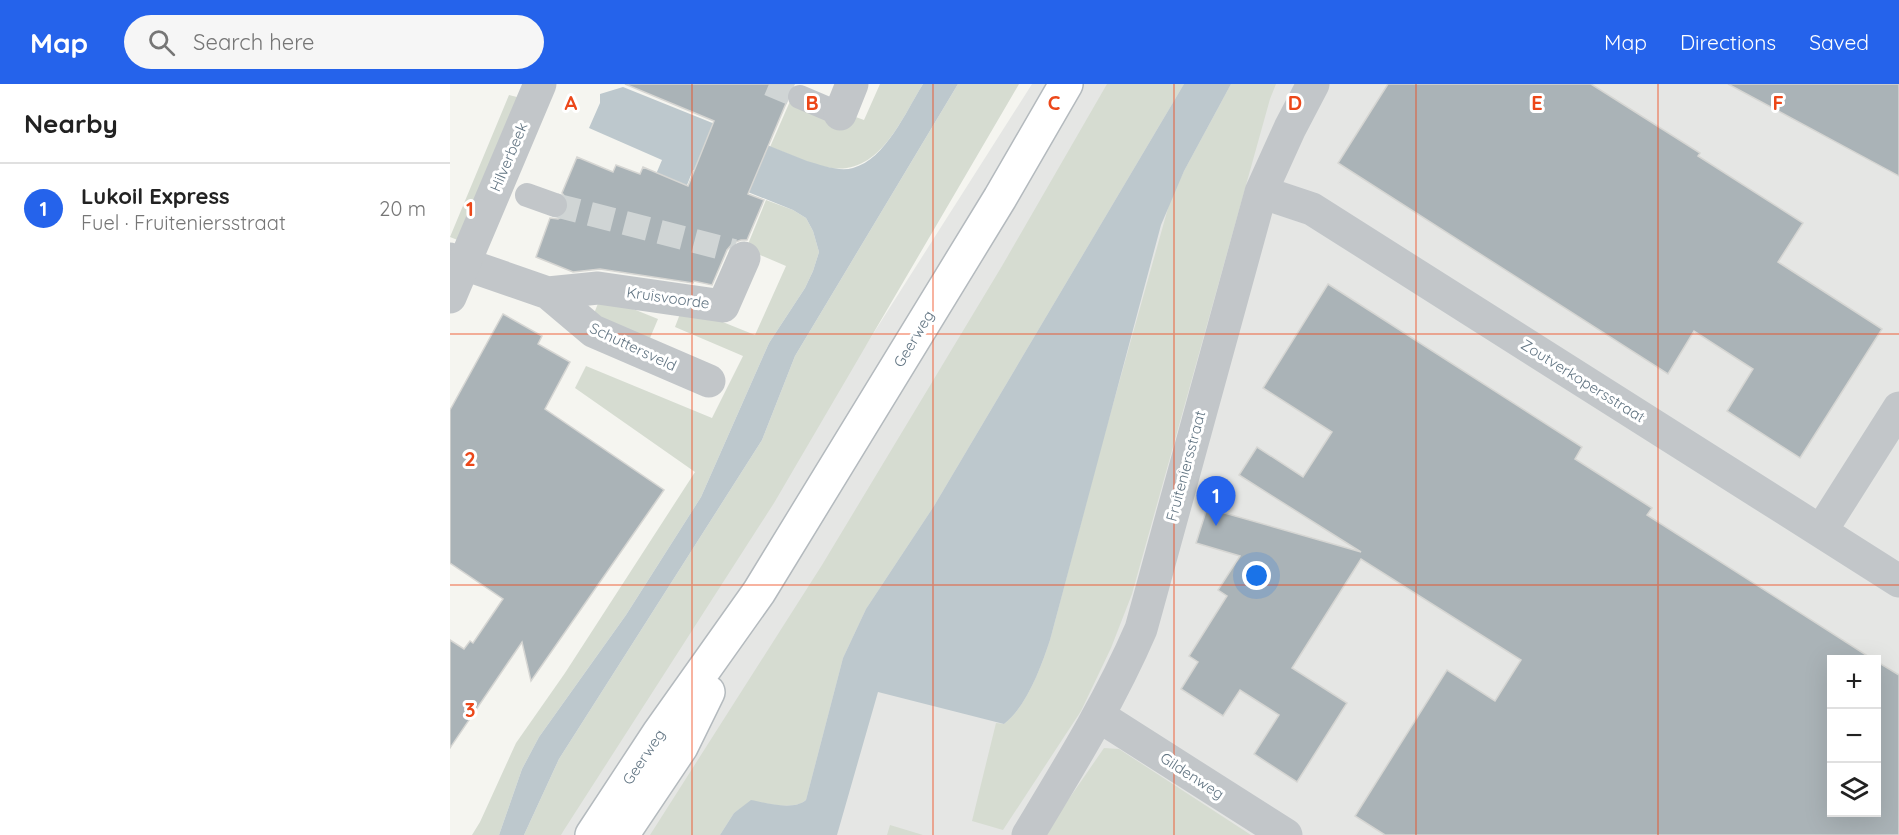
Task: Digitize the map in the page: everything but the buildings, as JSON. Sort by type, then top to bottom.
[{"type":"main road","name":"Geerweg","points":[[592,835],[659,733],[759,592],[1000,198],[1066,84]]},
{"type":"main road","name":"Geerweg","points":[[622,835],[681,747],[759,592]]},
{"type":"street","name":"Hilverbeek","points":[[450,297],[457,262],[540,84]]},
{"type":"street","name":"Fruiteniersstraat","points":[[1029,835],[1121,676],[1141,629],[1262,192],[1290,128],[1313,84]]},
{"type":"street","points":[[800,97],[846,99]]},
{"type":"street","name":"Zoutverkopersstraat","points":[[1262,192],[1312,209],[1899,581]]},
{"type":"street","points":[[527,195],[555,205]]},
{"type":"street","name":"Kruisvoorde","points":[[548,293],[598,288],[723,306],[739,254]]},
{"type":"street","name":"Schuttersveld","points":[[457,262],[548,293],[593,331],[709,381]]},
{"type":"street","points":[[1821,531],[1899,408]]},
{"type":"street","name":"Gildenweg","points":[[1099,716],[1286,835]]},
{"type":"shaded area","points":[[880,84],[923,84],[898,127],[876,153],[863,163],[848,168],[823,167],[770,147],[791,99],[817,103],[864,120]]},
{"type":"shaded area","points":[[923,84],[958,84],[795,356],[762,440],[559,759],[524,835],[499,835],[522,769],[539,737],[626,615],[701,497],[769,343],[805,288],[819,252],[813,231],[806,218],[793,210],[693,170],[687,185],[701,190],[643,205],[662,160],[589,128],[600,103],[600,94],[623,87],[807,161],[830,168],[848,169],[865,163],[885,145]]},
{"type":"shaded area","points":[[958,84],[1019,84],[774,503],[561,835],[524,835],[559,759],[762,440],[795,356]]},
{"type":"shaded area","points":[[1032,84],[1899,84],[1899,835],[525,835],[749,529]]},
{"type":"shaded area","points":[[1107,84],[1184,84],[934,506],[866,609],[843,658],[806,800],[787,806],[751,801],[734,813],[720,835],[650,835],[822,565],[1002,266]]},
{"type":"shaded area","points":[[1184,84],[1231,84],[1184,171],[1161,225],[1050,640],[1038,674],[1020,707],[1004,724],[878,692],[837,835],[720,835],[734,813],[751,800],[787,806],[806,800],[843,658],[866,609],[934,506]]},
{"type":"shaded area","points":[[1231,84],[1276,84],[1132,594],[1111,648],[1081,711],[1003,830],[972,821],[996,723],[1004,724],[1020,707],[1038,674],[1050,640],[1170,201]]},
{"type":"shaded area","points":[[509,95],[521,98],[460,241],[450,237]]},
{"type":"shaded area","points":[[766,200],[793,210],[806,218],[813,231],[819,252],[813,271],[805,288],[769,343],[701,497],[626,615],[539,737],[522,769],[499,835],[472,835],[516,743],[565,673],[695,472],[575,388],[586,366],[712,418],[743,356],[675,327],[683,306],[755,335],[786,266],[746,249]]},
{"type":"shaded area","points":[[601,296],[658,319],[650,338],[593,316]]},
{"type":"shaded area","points":[[1104,748],[1119,749],[1251,835],[1044,835]]},
{"type":"shaded area","points":[[890,825],[923,835],[887,835]]},
{"type":"tunnel","points":[[769,84],[800,97]]},
{"type":"tunnel","points":[[555,205],[734,251]]},
{"type":"place","name":"Lukoil Express","points":[[1216,526]]}]
